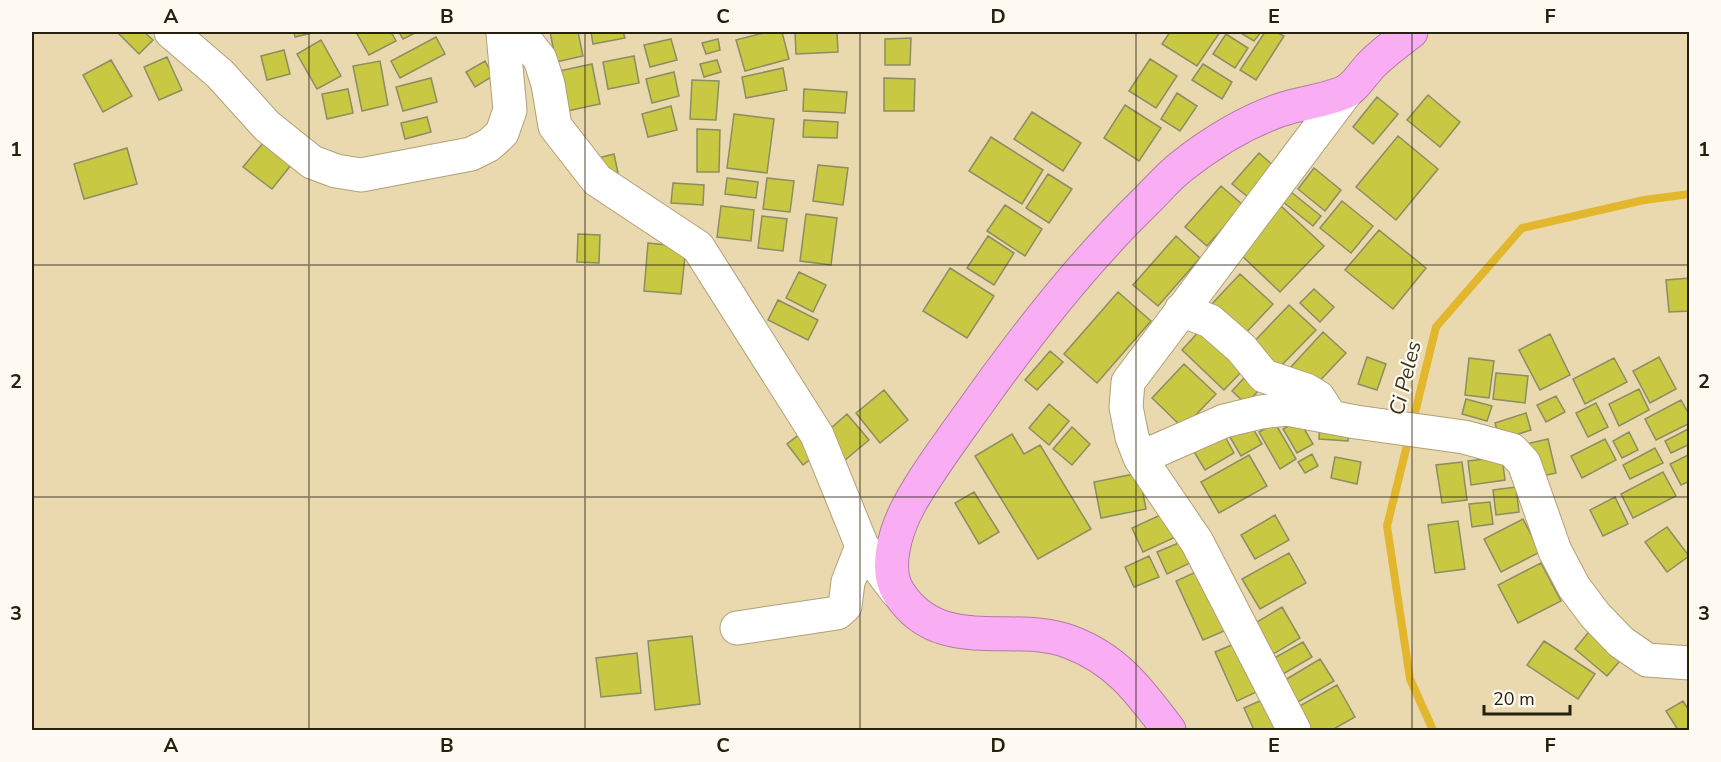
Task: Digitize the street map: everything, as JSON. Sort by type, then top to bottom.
[{"type":"highway","points":[[1169,730],[1132,681],[1100,657],[1069,641],[1030,634],[974,635],[942,627],[915,612],[897,591],[892,565],[896,540],[908,508],[1006,364],[1077,273],[1124,222],[1182,165],[1237,130],[1278,111],[1347,91],[1374,63],[1411,32]]},
{"type":"street","points":[[171,32],[220,74],[267,126],[312,162],[336,171],[361,175],[471,154],[489,145],[502,133],[510,110],[503,33],[522,36],[540,59],[548,84],[555,126],[597,180],[698,247],[817,435],[862,546],[897,591]]},
{"type":"street","points":[[1294,730],[1197,542],[1140,458],[1132,437],[1126,406],[1128,382],[1347,91]]},
{"type":"street","points":[[1181,310],[1210,321],[1241,348],[1264,376],[1306,390],[1318,397],[1343,420]]},
{"type":"street","points":[[1140,458],[1224,422],[1261,412],[1287,409],[1343,420],[1464,437],[1512,450],[1524,463],[1555,551],[1574,587],[1594,615],[1621,642],[1647,660],[1689,663]]},
{"type":"street","points":[[737,628],[837,613],[842,610],[847,601],[848,582],[862,546]]},
{"type":"building","points":[[117,32],[144,32],[153,40],[139,54]]},
{"type":"building","points":[[294,32],[316,32],[295,37]]},
{"type":"building","points":[[356,32],[391,32],[396,41],[369,55]]},
{"type":"building","points":[[399,32],[417,32],[403,39]]},
{"type":"building","points":[[550,32],[578,32],[583,56],[556,62]]},
{"type":"building","points":[[591,32],[623,32],[625,38],[593,44]]},
{"type":"building","points":[[767,32],[782,32],[789,59],[745,71],[736,40]]},
{"type":"building","points":[[795,32],[837,32],[838,52],[796,54]]},
{"type":"building","points":[[1170,32],[1220,32],[1197,66],[1162,44]]},
{"type":"building","points":[[1239,32],[1261,32],[1254,41]]},
{"type":"building","points":[[1265,32],[1276,32],[1284,36],[1256,80],[1240,70]]},
{"type":"building","points":[[1226,34],[1248,48],[1235,68],[1213,54]]},
{"type":"building","points":[[436,37],[445,54],[400,78],[391,61]]},
{"type":"building","points":[[911,38],[910,65],[885,65],[885,39]]},
{"type":"building","points":[[671,39],[677,60],[650,67],[644,45]]},
{"type":"building","points":[[718,39],[720,50],[706,54],[702,43]]},
{"type":"building","points":[[321,40],[341,76],[317,89],[297,54]]},
{"type":"building","points":[[284,50],[290,74],[267,80],[261,56]]},
{"type":"building","points":[[634,56],[639,83],[608,89],[603,62]]},
{"type":"building","points":[[167,57],[182,90],[159,100],[144,67]]},
{"type":"building","points":[[1150,59],[1177,76],[1156,108],[1129,91]]},
{"type":"building","points":[[111,60],[132,96],[103,112],[83,75]]},
{"type":"building","points":[[717,60],[721,72],[704,77],[700,64]]},
{"type":"building","points":[[380,61],[388,105],[362,111],[353,66]]},
{"type":"building","points":[[485,61],[493,76],[475,87],[466,72]]},
{"type":"building","points":[[592,64],[600,104],[567,111],[559,71]]},
{"type":"building","points":[[1203,64],[1232,82],[1222,99],[1192,80]]},
{"type":"building","points":[[783,68],[787,90],[746,98],[742,77]]},
{"type":"building","points":[[674,72],[679,96],[652,103],[646,79]]},
{"type":"building","points":[[431,78],[437,102],[403,111],[396,87]]},
{"type":"building","points":[[884,78],[915,79],[914,111],[884,111]]},
{"type":"building","points":[[692,80],[719,81],[716,120],[690,119]]},
{"type":"building","points":[[348,89],[353,113],[327,119],[322,94]]},
{"type":"building","points":[[804,89],[847,92],[845,113],[803,111]]},
{"type":"building","points":[[1177,93],[1197,106],[1180,131],[1161,119]]},
{"type":"building","points":[[1428,95],[1460,122],[1440,147],[1407,120]]},
{"type":"building","points":[[1377,97],[1398,114],[1373,144],[1353,127]]},
{"type":"building","points":[[1125,105],[1161,128],[1139,161],[1104,138]]},
{"type":"building","points":[[671,106],[677,130],[648,137],[642,114]]},
{"type":"building","points":[[1032,112],[1081,143],[1063,171],[1014,139]]},
{"type":"building","points":[[734,114],[774,119],[767,173],[727,168]]},
{"type":"building","points":[[427,117],[431,132],[405,139],[401,123]]},
{"type":"building","points":[[804,120],[838,122],[837,138],[803,137]]},
{"type":"building","points":[[697,129],[720,130],[719,172],[697,172]]},
{"type":"building","points":[[1398,136],[1438,169],[1396,220],[1356,187]]},
{"type":"building","points":[[991,137],[1043,170],[1022,204],[969,171]]},
{"type":"building","points":[[263,143],[291,165],[272,189],[243,167]]},
{"type":"building","points":[[127,148],[137,184],[84,199],[74,164]]},
{"type":"building","points":[[1259,153],[1275,167],[1248,197],[1232,184]]},
{"type":"building","points":[[614,154],[618,173],[598,178],[594,159]]},
{"type":"building","points":[[818,165],[848,168],[843,205],[813,201]]},
{"type":"building","points":[[1314,168],[1341,190],[1325,211],[1298,189]]},
{"type":"building","points":[[1048,174],[1072,189],[1049,223],[1026,208]]},
{"type":"building","points":[[727,178],[758,182],[756,198],[725,194]]},
{"type":"building","points":[[767,178],[794,181],[790,212],[763,209]]},
{"type":"building","points":[[673,183],[704,185],[703,205],[671,203]]},
{"type":"building","points":[[1221,186],[1243,205],[1207,246],[1185,227]]},
{"type":"building","points":[[1291,192],[1321,216],[1313,226],[1283,202]]},
{"type":"building","points":[[1342,201],[1373,226],[1351,253],[1320,228]]},
{"type":"building","points":[[1005,205],[1042,229],[1025,256],[987,231]]},
{"type":"building","points":[[721,206],[754,210],[751,241],[717,237]]},
{"type":"building","points":[[1281,206],[1324,246],[1280,292],[1238,252]]},
{"type":"building","points":[[806,214],[837,218],[831,265],[800,261]]},
{"type":"building","points":[[762,216],[787,219],[783,251],[758,248]]},
{"type":"building","points":[[1379,230],[1426,268],[1393,309],[1345,270]]},
{"type":"building","points":[[578,234],[600,235],[599,263],[577,262]]},
{"type":"building","points":[[988,236],[1014,253],[994,285],[967,268]]},
{"type":"building","points":[[1176,236],[1200,258],[1158,306],[1133,285]]},
{"type":"building","points":[[648,243],[686,247],[681,294],[644,291]]},
{"type":"building","points":[[950,268],[994,296],[967,338],[923,311]]},
{"type":"building","points":[[799,272],[826,285],[813,312],[786,298]]},
{"type":"building","points":[[1240,274],[1273,304],[1240,339],[1208,308]]},
{"type":"building","points":[[1690,278],[1690,311],[1669,312],[1666,280]]},
{"type":"building","points":[[1314,289],[1334,307],[1320,322],[1300,303]]},
{"type":"building","points":[[1118,292],[1151,321],[1097,383],[1064,354]]},
{"type":"building","points":[[778,300],[818,320],[808,340],[768,320]]},
{"type":"building","points":[[1289,305],[1316,330],[1275,372],[1249,347]]},
{"type":"building","points":[[1202,328],[1245,368],[1224,390],[1182,350]]},
{"type":"building","points":[[1323,332],[1346,353],[1312,389],[1289,369]]},
{"type":"building","points":[[1550,334],[1570,375],[1540,390],[1519,350]]},
{"type":"building","points":[[1050,351],[1063,362],[1037,390],[1025,380]]},
{"type":"building","points":[[1367,357],[1386,364],[1377,390],[1358,384]]},
{"type":"building","points":[[1659,357],[1676,389],[1650,403],[1633,371]]},
{"type":"building","points":[[1469,358],[1494,361],[1489,398],[1465,395]]},
{"type":"building","points":[[1614,358],[1627,382],[1585,404],[1573,379]]},
{"type":"building","points":[[1184,364],[1216,394],[1183,428],[1152,398]]},
{"type":"building","points":[[1496,373],[1528,376],[1525,403],[1493,399]]},
{"type":"building","points":[[1244,378],[1258,391],[1246,404],[1232,391]]},
{"type":"building","points":[[1639,389],[1649,410],[1619,426],[1609,404]]},
{"type":"building","points":[[884,390],[908,420],[880,443],[856,413]]},
{"type":"building","points":[[1556,396],[1565,412],[1546,422],[1537,405]]},
{"type":"building","points":[[1466,399],[1492,406],[1487,421],[1462,414]]},
{"type":"building","points":[[1681,400],[1690,416],[1690,423],[1656,440],[1645,419]]},
{"type":"building","points":[[1596,403],[1608,427],[1588,437],[1576,413]]},
{"type":"building","points":[[1049,404],[1069,421],[1049,445],[1029,428]]},
{"type":"building","points":[[1526,413],[1531,430],[1500,440],[1495,423]]},
{"type":"building","points":[[847,414],[869,440],[844,461],[823,435]]},
{"type":"building","points":[[1248,420],[1262,444],[1241,456],[1227,432]]},
{"type":"building","points":[[1299,420],[1313,444],[1297,453],[1283,429]]},
{"type":"building","points":[[1275,423],[1296,459],[1280,469],[1259,432]]},
{"type":"building","points":[[1320,423],[1349,425],[1348,441],[1319,439]]},
{"type":"building","points":[[1072,427],[1090,444],[1072,465],[1053,449]]},
{"type":"building","points":[[1690,428],[1690,444],[1671,453],[1665,441]]},
{"type":"building","points":[[1629,432],[1638,450],[1622,458],[1613,441]]},
{"type":"building","points":[[801,433],[817,454],[803,465],[787,444]]},
{"type":"building","points":[[1223,433],[1234,453],[1205,470],[1193,450]]},
{"type":"building","points":[[1012,434],[1024,454],[1040,445],[1091,529],[1038,559],[975,456]]},
{"type":"building","points":[[1548,439],[1556,473],[1534,478],[1526,444]]},
{"type":"building","points":[[1605,439],[1616,460],[1582,478],[1571,456]]},
{"type":"building","points":[[1655,448],[1663,463],[1630,479],[1623,465]]},
{"type":"building","points":[[1312,454],[1318,466],[1305,473],[1298,462]]},
{"type":"building","points":[[1690,454],[1690,481],[1681,485],[1670,464]]},
{"type":"building","points":[[1249,455],[1267,486],[1219,513],[1201,482]]},
{"type":"building","points":[[1335,457],[1361,462],[1357,484],[1331,478]]},
{"type":"building","points":[[1502,457],[1505,480],[1471,485],[1468,461]]},
{"type":"building","points":[[1462,462],[1467,500],[1442,503],[1436,465]]},
{"type":"building","points":[[1663,472],[1676,496],[1633,518],[1621,494]]},
{"type":"building","points":[[1139,473],[1146,509],[1101,518],[1094,482]]},
{"type":"building","points":[[1516,487],[1519,512],[1496,515],[1493,490]]},
{"type":"building","points":[[974,492],[999,532],[979,544],[955,503]]},
{"type":"building","points":[[1615,497],[1628,524],[1603,536],[1590,510]]},
{"type":"building","points":[[1490,502],[1493,524],[1472,527],[1469,504]]},
{"type":"building","points":[[1169,511],[1180,535],[1143,552],[1132,528]]},
{"type":"building","points":[[1275,515],[1289,540],[1255,559],[1241,535]]},
{"type":"building","points":[[1523,519],[1540,552],[1501,572],[1484,539]]},
{"type":"building","points":[[1458,521],[1465,569],[1435,573],[1428,525]]},
{"type":"building","points":[[1667,527],[1689,556],[1667,572],[1645,542]]},
{"type":"building","points":[[1181,542],[1190,563],[1167,574],[1157,552]]},
{"type":"building","points":[[1289,553],[1306,583],[1260,609],[1242,579]]},
{"type":"building","points":[[1149,556],[1159,577],[1134,587],[1125,567]]},
{"type":"building","points":[[1541,563],[1561,601],[1518,623],[1498,585]]},
{"type":"building","points":[[1207,567],[1233,627],[1203,640],[1176,581]]},
{"type":"building","points":[[1282,607],[1300,638],[1270,656],[1252,625]]},
{"type":"building","points":[[1592,628],[1625,655],[1607,676],[1575,649]]},
{"type":"building","points":[[692,636],[700,704],[655,710],[648,641]]},
{"type":"building","points":[[1241,641],[1263,689],[1237,701],[1215,652]]},
{"type":"building","points":[[1544,641],[1595,674],[1578,699],[1527,665]]},
{"type":"building","points":[[1303,642],[1312,657],[1278,677],[1269,661]]},
{"type":"building","points":[[637,653],[641,693],[601,697],[596,658]]},
{"type":"building","points":[[1320,659],[1334,681],[1298,702],[1285,680]]},
{"type":"building","points":[[1337,685],[1355,717],[1332,730],[1309,730],[1296,708]]},
{"type":"building","points":[[1271,696],[1286,730],[1254,730],[1244,708]]},
{"type":"building","points":[[1683,701],[1690,712],[1690,730],[1678,730],[1666,711]]},
{"type":"waterway","name":"Ci Peles","points":[[1412,425],[1436,327],[1522,228],[1644,200],[1690,194]]},
{"type":"waterway","name":"Ci Peles","points":[[1409,437],[1387,526],[1410,679],[1433,730]]}]
